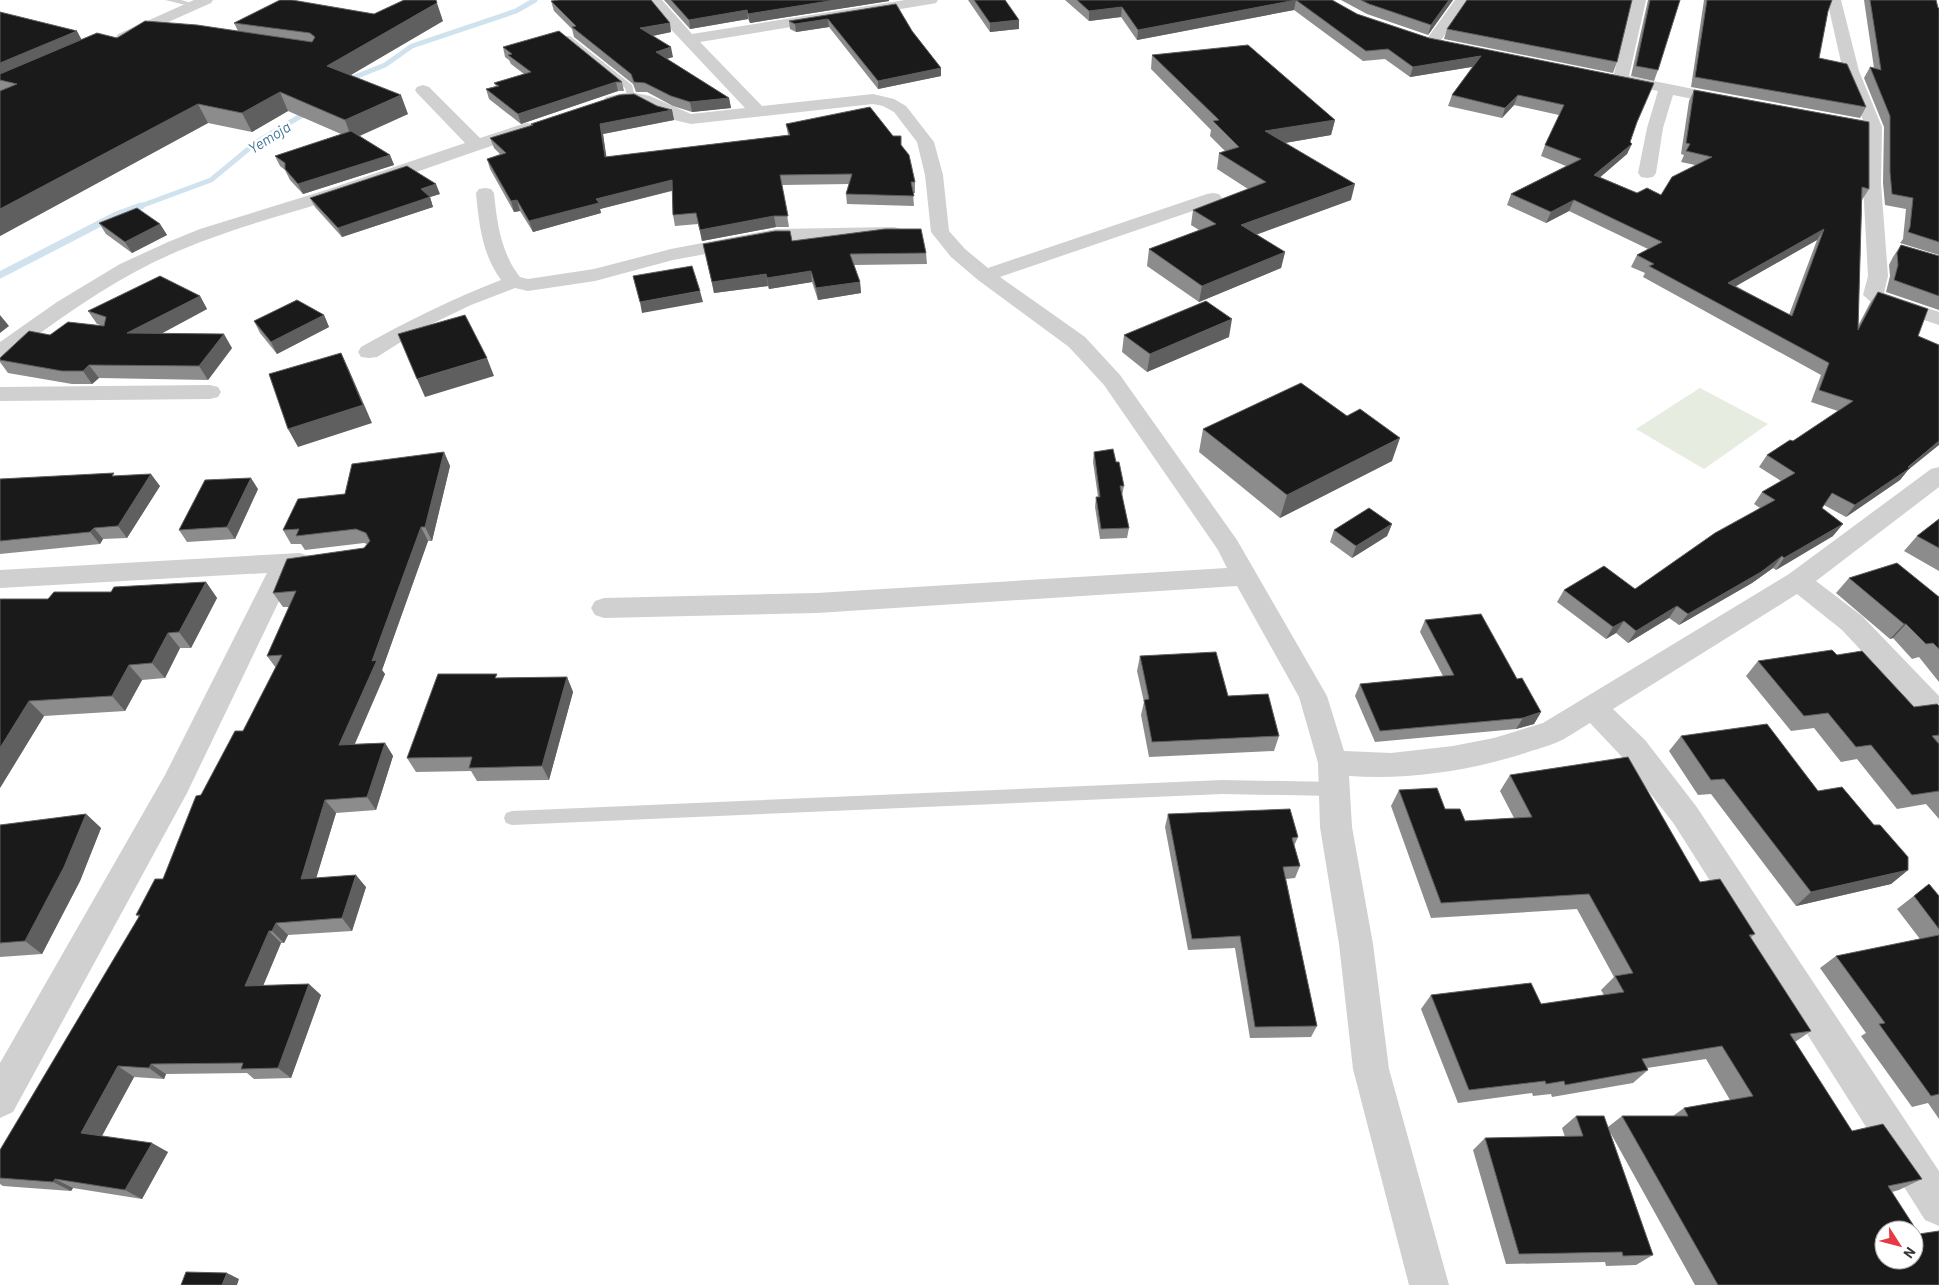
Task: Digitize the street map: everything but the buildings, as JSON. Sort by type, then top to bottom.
[{"type":"street","points":[[655,0],[670,20],[691,39],[759,113]]},
{"type":"street","points":[[691,39],[931,0]]},
{"type":"street","points":[[1432,43],[1462,0]]},
{"type":"street","points":[[1621,80],[1625,55],[1639,0]]},
{"type":"street","points":[[1834,0],[1851,71],[1874,127],[1872,184],[1886,246],[1873,295],[1879,300],[1939,320]]},
{"type":"street","points":[[113,41],[200,3]]},
{"type":"street","points":[[1414,37],[1449,46]]},
{"type":"street","points":[[1596,75],[1742,104]]},
{"type":"street","points":[[423,90],[477,144]]},
{"type":"street","points":[[1647,173],[1655,128],[1666,90]]},
{"type":"street","points":[[600,104],[619,98],[640,97],[666,111],[691,119],[873,99],[888,102],[900,109],[925,142],[934,174],[925,232]]},
{"type":"street","points":[[1818,118],[1874,127]]},
{"type":"street","points":[[0,352],[64,306],[127,268],[175,246],[207,233],[332,194],[543,122]]},
{"type":"street","points":[[485,193],[490,238],[502,269],[513,282]]},
{"type":"street","points":[[985,276],[1213,198]]},
{"type":"street","points":[[369,352],[416,324],[464,301],[513,282],[528,284],[595,275],[670,255],[738,241],[776,236],[925,232],[958,254],[985,276],[1077,342],[1112,380],[1228,546],[1313,696],[1334,776],[1336,827],[1356,944],[1371,1069],[1429,1285]]},
{"type":"street","points":[[0,394],[210,392]]},
{"type":"street","points":[[1334,776],[1390,765],[1480,755],[1520,744],[1552,731],[1593,708],[1798,581],[1939,475]]},
{"type":"street","points":[[0,579],[284,564],[324,559]]},
{"type":"street","points":[[0,1099],[176,784],[284,564]]},
{"type":"street","points":[[604,608],[817,603],[1245,576]]},
{"type":"street","points":[[1798,581],[1852,623],[1939,715]]},
{"type":"street","points":[[1593,708],[1634,749],[1685,816],[1939,1206]]},
{"type":"lane","points":[[169,0],[200,3]]},
{"type":"lane","points":[[139,30],[156,32]]},
{"type":"lane","points":[[563,35],[629,87],[632,96]]},
{"type":"lane","points":[[512,818],[1222,788],[1334,776]]},
{"type":"shaded area","points":[[1700,388],[1768,424],[1704,469],[1636,429]]},
{"type":"waterway","name":"Yemoja","points":[[345,81],[385,65],[412,46],[516,11],[535,0]]},
{"type":"waterway","name":"Yemoja","points":[[138,207],[211,180],[257,142],[311,110]]},
{"type":"waterway","name":"Yemoja","points":[[0,275],[116,215],[141,206]]}]
